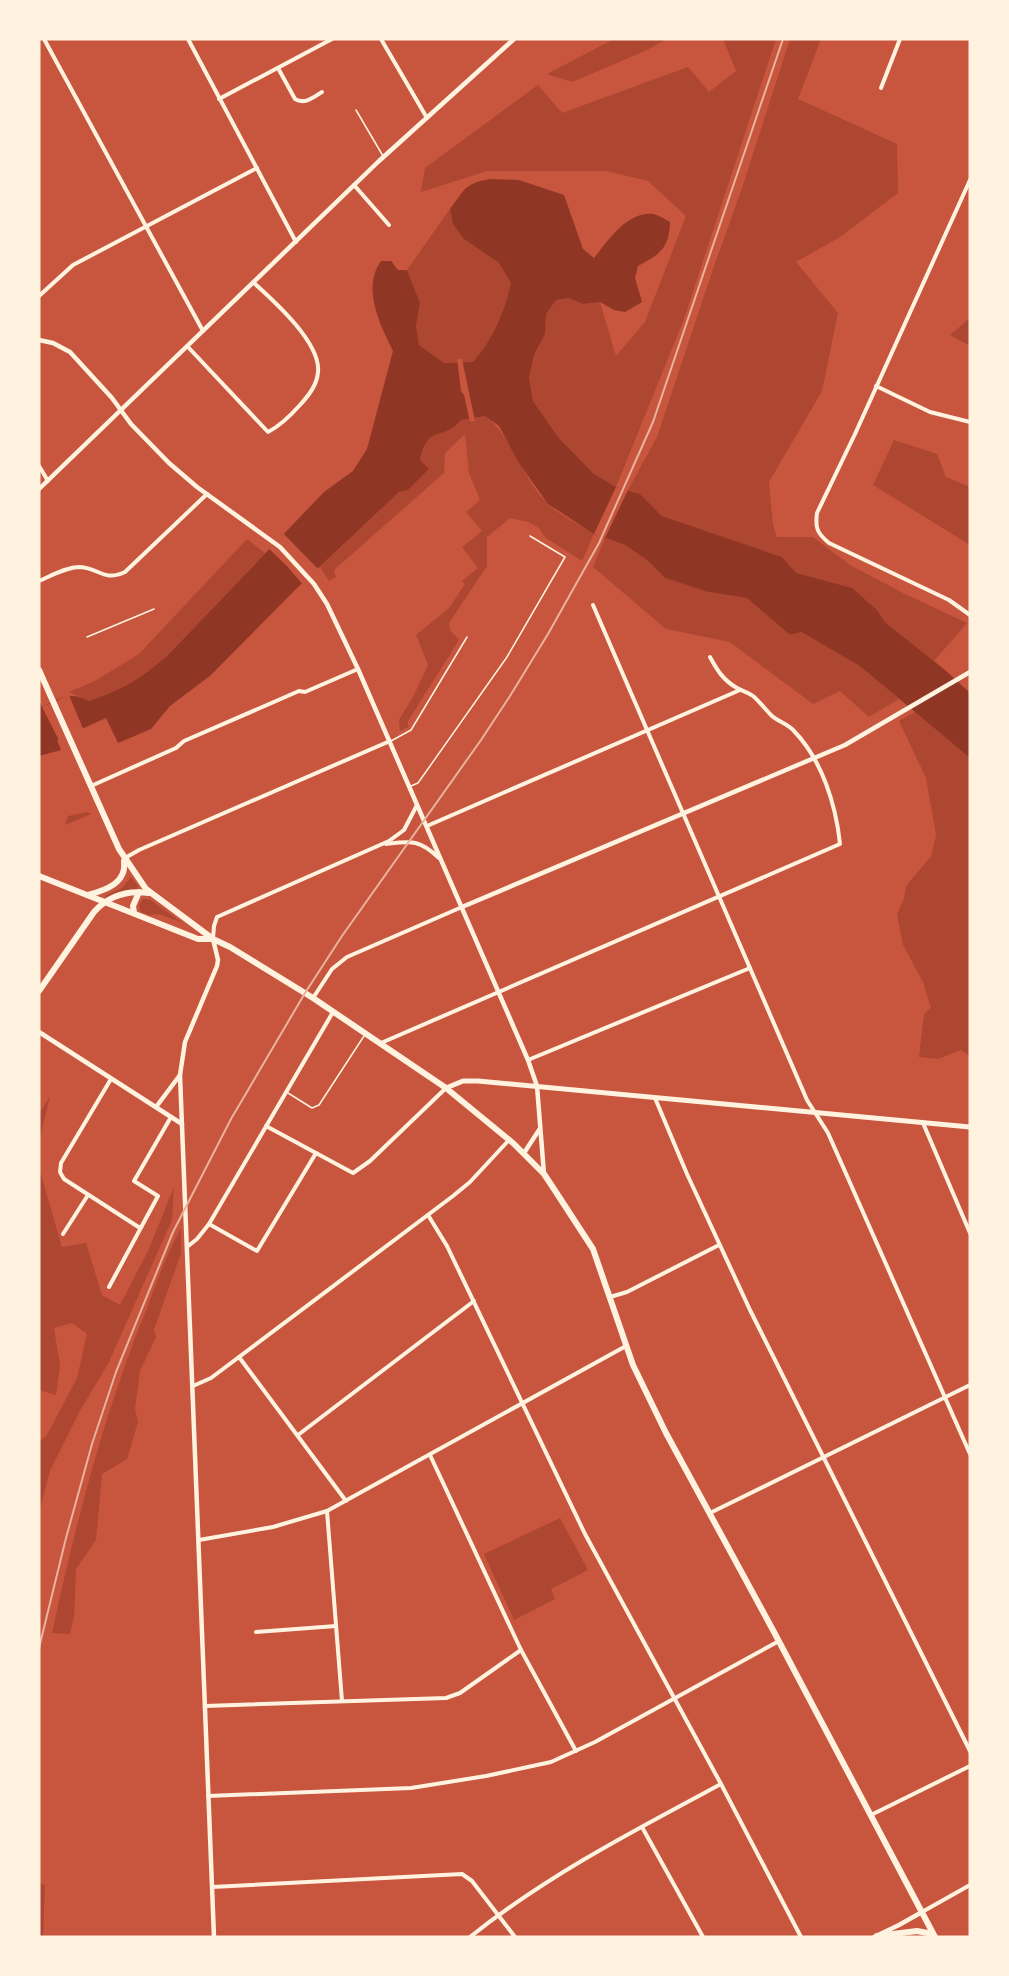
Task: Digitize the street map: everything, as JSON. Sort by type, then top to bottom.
[{"type":"main road","points":[[39,670],[124,859],[151,894],[213,939],[313,998],[446,1088],[509,1140],[544,1174],[585,1233],[593,1249],[633,1365],[666,1433],[934,1935]]},
{"type":"main road","points":[[87,895],[117,883],[125,868],[124,859]]},
{"type":"main road","points":[[39,876],[198,939],[213,939]]},
{"type":"main road","points":[[39,991],[94,912],[105,901],[131,891],[151,894]]},
{"type":"main road","points":[[134,913],[133,906],[139,892]]},
{"type":"main road","points":[[446,1088],[463,1082],[477,1081],[970,1127]]},
{"type":"main road","points":[[875,1936],[916,1931],[934,1935]]},
{"type":"street","points":[[44,39],[203,332]]},
{"type":"street","points":[[188,39],[296,242]]},
{"type":"street","points":[[219,99],[332,39]]},
{"type":"street","points":[[381,39],[427,118]]},
{"type":"street","points":[[39,489],[354,185],[514,39]]},
{"type":"street","points":[[881,88],[900,39]]},
{"type":"street","points":[[278,68],[300,102],[322,92]]},
{"type":"street","points":[[39,296],[73,265],[257,168]]},
{"type":"street","points":[[970,180],[817,513],[815,527],[829,543],[949,600],[970,615]]},
{"type":"street","points":[[354,185],[389,225]]},
{"type":"street","points":[[188,347],[268,432],[291,414],[311,392],[318,366],[314,352],[306,338],[254,283]]},
{"type":"street","points":[[39,340],[53,343],[70,352],[112,398],[130,424],[169,463],[186,479],[290,555],[315,584],[358,669],[528,1059],[537,1086],[544,1174]]},
{"type":"street","points":[[876,386],[930,412],[970,422]]},
{"type":"street","points":[[39,466],[48,481]]},
{"type":"street","points":[[39,582],[78,567],[104,576],[119,575],[125,572],[207,494]]},
{"type":"street","points":[[593,605],[807,1100],[828,1133],[970,1454]]},
{"type":"street","points":[[381,1043],[840,844],[832,803],[814,758],[793,730],[773,717],[754,697],[720,675],[710,657]]},
{"type":"street","points":[[91,786],[176,748],[184,741],[358,669]]},
{"type":"street","points":[[313,998],[338,963],[359,951],[858,739],[970,672]]},
{"type":"street","points":[[427,826],[740,690]]},
{"type":"street","points":[[124,859],[139,849],[390,741]]},
{"type":"street","points":[[214,1937],[180,1075],[185,1042],[217,966],[218,960],[213,939],[217,917],[382,845],[404,830],[417,805]]},
{"type":"street","points":[[382,845],[415,842],[429,848],[442,861]]},
{"type":"street","points":[[528,1059],[750,968]]},
{"type":"street","points":[[187,1247],[209,1224],[333,1011]]},
{"type":"street","points":[[39,1032],[182,1124]]},
{"type":"street","points":[[156,1107],[180,1075]]},
{"type":"street","points":[[111,1079],[60,1168],[61,1176],[140,1228]]},
{"type":"street","points":[[266,1126],[349,1171],[357,1171],[446,1088]]},
{"type":"street","points":[[655,1097],[719,1245],[970,1751]]},
{"type":"street","points":[[109,1287],[158,1196],[134,1181],[171,1117]]},
{"type":"street","points":[[923,1123],[970,1233]]},
{"type":"street","points":[[524,1154],[539,1130]]},
{"type":"street","points":[[193,1386],[212,1378],[428,1215],[470,1182],[509,1140]]},
{"type":"street","points":[[209,1224],[257,1251],[316,1153]]},
{"type":"street","points":[[63,1234],[88,1195]]},
{"type":"street","points":[[428,1215],[447,1246],[585,1534],[675,1698],[801,1937]]},
{"type":"street","points":[[610,1297],[627,1292],[719,1245]]},
{"type":"street","points":[[298,1435],[474,1301]]},
{"type":"street","points":[[199,1540],[273,1527],[327,1511],[627,1346]]},
{"type":"street","points":[[240,1357],[346,1501]]},
{"type":"street","points":[[710,1513],[970,1385]]},
{"type":"street","points":[[430,1455],[521,1650],[576,1751]]},
{"type":"street","points":[[327,1511],[342,1701]]},
{"type":"street","points":[[256,1632],[336,1626]]},
{"type":"street","points":[[208,1796],[428,1786],[537,1766],[576,1751],[779,1641]]},
{"type":"street","points":[[205,1706],[453,1697],[521,1650]]},
{"type":"street","points":[[871,1815],[970,1766]]},
{"type":"street","points":[[470,1937],[498,1915],[588,1858],[721,1784]]},
{"type":"street","points":[[642,1827],[703,1937]]},
{"type":"street","points":[[212,1887],[454,1874],[467,1877],[515,1937]]},
{"type":"street","points":[[875,1936],[970,1885]]},
{"type":"lane","points":[[356,110],[384,157]]},
{"type":"lane","points":[[410,787],[418,783],[507,657],[565,557],[530,536]]},
{"type":"lane","points":[[87,637],[154,609]]},
{"type":"lane","points":[[390,741],[407,734],[416,722],[467,637]]},
{"type":"lane","points":[[286,1091],[312,1108],[320,1105],[366,1033]]},
{"type":"shaded area","points":[[614,39],[667,39],[645,51],[572,82],[547,74]]},
{"type":"shaded area","points":[[723,39],[776,39],[684,319],[616,487],[594,474],[558,437],[533,401],[529,378],[534,355],[545,334],[546,314],[556,300],[570,298],[583,304],[600,302],[616,356],[645,322],[686,216],[648,181],[606,171],[487,171],[421,192],[425,168],[538,85],[562,113],[688,67],[709,92],[736,71]]},
{"type":"shaded area","points":[[790,39],[821,39],[798,99],[897,144],[898,193],[840,237],[796,262],[838,313],[822,391],[769,482],[773,525],[777,537],[813,537],[850,565],[967,623],[934,661],[885,622],[877,610],[852,589],[795,573],[782,557],[662,516],[640,494],[628,490],[657,437]]},
{"type":"shaded area","points":[[491,179],[519,180],[564,195],[583,249],[594,258],[626,222],[635,217],[653,214],[670,222],[668,239],[662,250],[638,266],[635,278],[642,302],[625,312],[614,310],[600,302],[583,304],[569,298],[556,300],[546,314],[545,334],[534,355],[529,378],[533,401],[558,437],[594,474],[616,487],[640,494],[662,516],[782,557],[796,573],[852,588],[877,610],[885,622],[970,693],[970,758],[860,666],[801,632],[790,635],[747,598],[708,592],[665,578],[647,560],[625,545],[594,534],[548,504],[519,463],[499,426],[485,416],[461,420],[454,427],[427,441],[420,460],[429,469],[408,490],[399,492],[294,591],[211,675],[170,706],[151,729],[118,743],[106,718],[57,740],[61,750],[39,756],[39,701],[42,707],[70,696],[89,701],[122,688],[148,671],[167,656],[324,492],[353,471],[367,449],[393,351],[378,317],[373,294],[375,271],[381,261],[391,261],[398,270],[407,270],[420,303],[416,326],[419,345],[444,363],[473,362],[497,325],[511,283],[499,263],[464,239],[453,224],[450,209],[466,188]]},
{"type":"shaded area","points":[[450,209],[454,224],[464,239],[499,263],[511,283],[497,325],[473,362],[444,363],[419,345],[416,326],[420,303],[407,270]]},
{"type":"shaded area","points":[[970,318],[970,346],[950,335]]},
{"type":"shaded area","points":[[485,416],[503,435],[538,493],[547,503],[563,516],[594,534],[582,561],[546,538],[539,528],[528,522],[510,518],[487,537],[487,566],[449,623],[450,630],[459,640],[408,721],[408,727],[400,731],[399,720],[428,665],[416,635],[449,608],[465,584],[462,581],[478,568],[462,547],[482,531],[466,512],[480,500],[469,473],[465,434],[445,453],[444,473],[334,570],[336,577],[329,581],[320,567],[399,492],[408,490],[428,470],[420,460],[427,441],[454,427],[461,420]]},
{"type":"shaded area","points":[[894,440],[937,454],[946,477],[970,487],[970,545],[873,485]]},
{"type":"shaded area","points":[[605,538],[625,545],[647,560],[665,578],[708,592],[747,598],[790,635],[800,632],[861,666],[899,699],[869,717],[840,691],[813,704],[730,642],[666,629],[593,567]]},
{"type":"shaded area","points":[[247,539],[265,553],[167,656],[144,676],[119,691],[89,701],[69,692],[95,681],[139,654]]},
{"type":"shaded area","points":[[915,712],[970,758],[970,1056],[961,1050],[938,1059],[919,1057],[924,1014],[931,1008],[923,982],[903,945],[897,914],[904,899],[906,886],[931,856],[936,835],[926,778],[899,721]]},
{"type":"shaded area","points":[[88,812],[91,814],[65,825],[68,816]]},
{"type":"shaded area","points":[[131,877],[138,886],[137,890],[132,889],[107,898],[105,896],[122,888]]},
{"type":"shaded area","points":[[143,899],[149,899],[183,923],[159,914],[149,915],[141,912],[139,905]]},
{"type":"shaded area","points":[[50,1096],[39,1142],[39,1114]]},
{"type":"shaded area","points":[[39,1168],[62,1247],[86,1243],[102,1295],[120,1305],[148,1251],[174,1187],[172,1220],[109,1362],[80,1411],[50,1471],[39,1512],[39,1442],[47,1435],[77,1378],[87,1334],[72,1323],[54,1328],[60,1365],[56,1395],[39,1390]]},
{"type":"shaded area","points":[[181,1228],[181,1253],[154,1330],[156,1337],[140,1371],[135,1409],[138,1422],[127,1459],[102,1474],[96,1540],[76,1569],[74,1617],[70,1634],[52,1633],[81,1509],[117,1387],[158,1277]]},
{"type":"shaded area","points":[[560,1518],[588,1570],[551,1589],[555,1599],[514,1620],[484,1554]]},
{"type":"shaded area","points":[[39,1883],[45,1885],[43,1937],[39,1937]]},
{"type":"pier","points":[[457,359],[462,359],[475,421],[470,422],[461,391]]},
{"type":"pier","points":[[616,487],[628,490],[605,538],[594,534]]},
{"type":"pier","points":[[281,531],[320,571],[304,586],[267,547]]},
{"type":"pier","points":[[69,695],[84,731],[61,742],[64,750],[42,707]]},
{"type":"railway","points":[[39,1648],[92,1444],[116,1372],[173,1232],[231,1119],[305,993],[342,936],[510,696],[599,543],[653,422],[783,39]]}]
